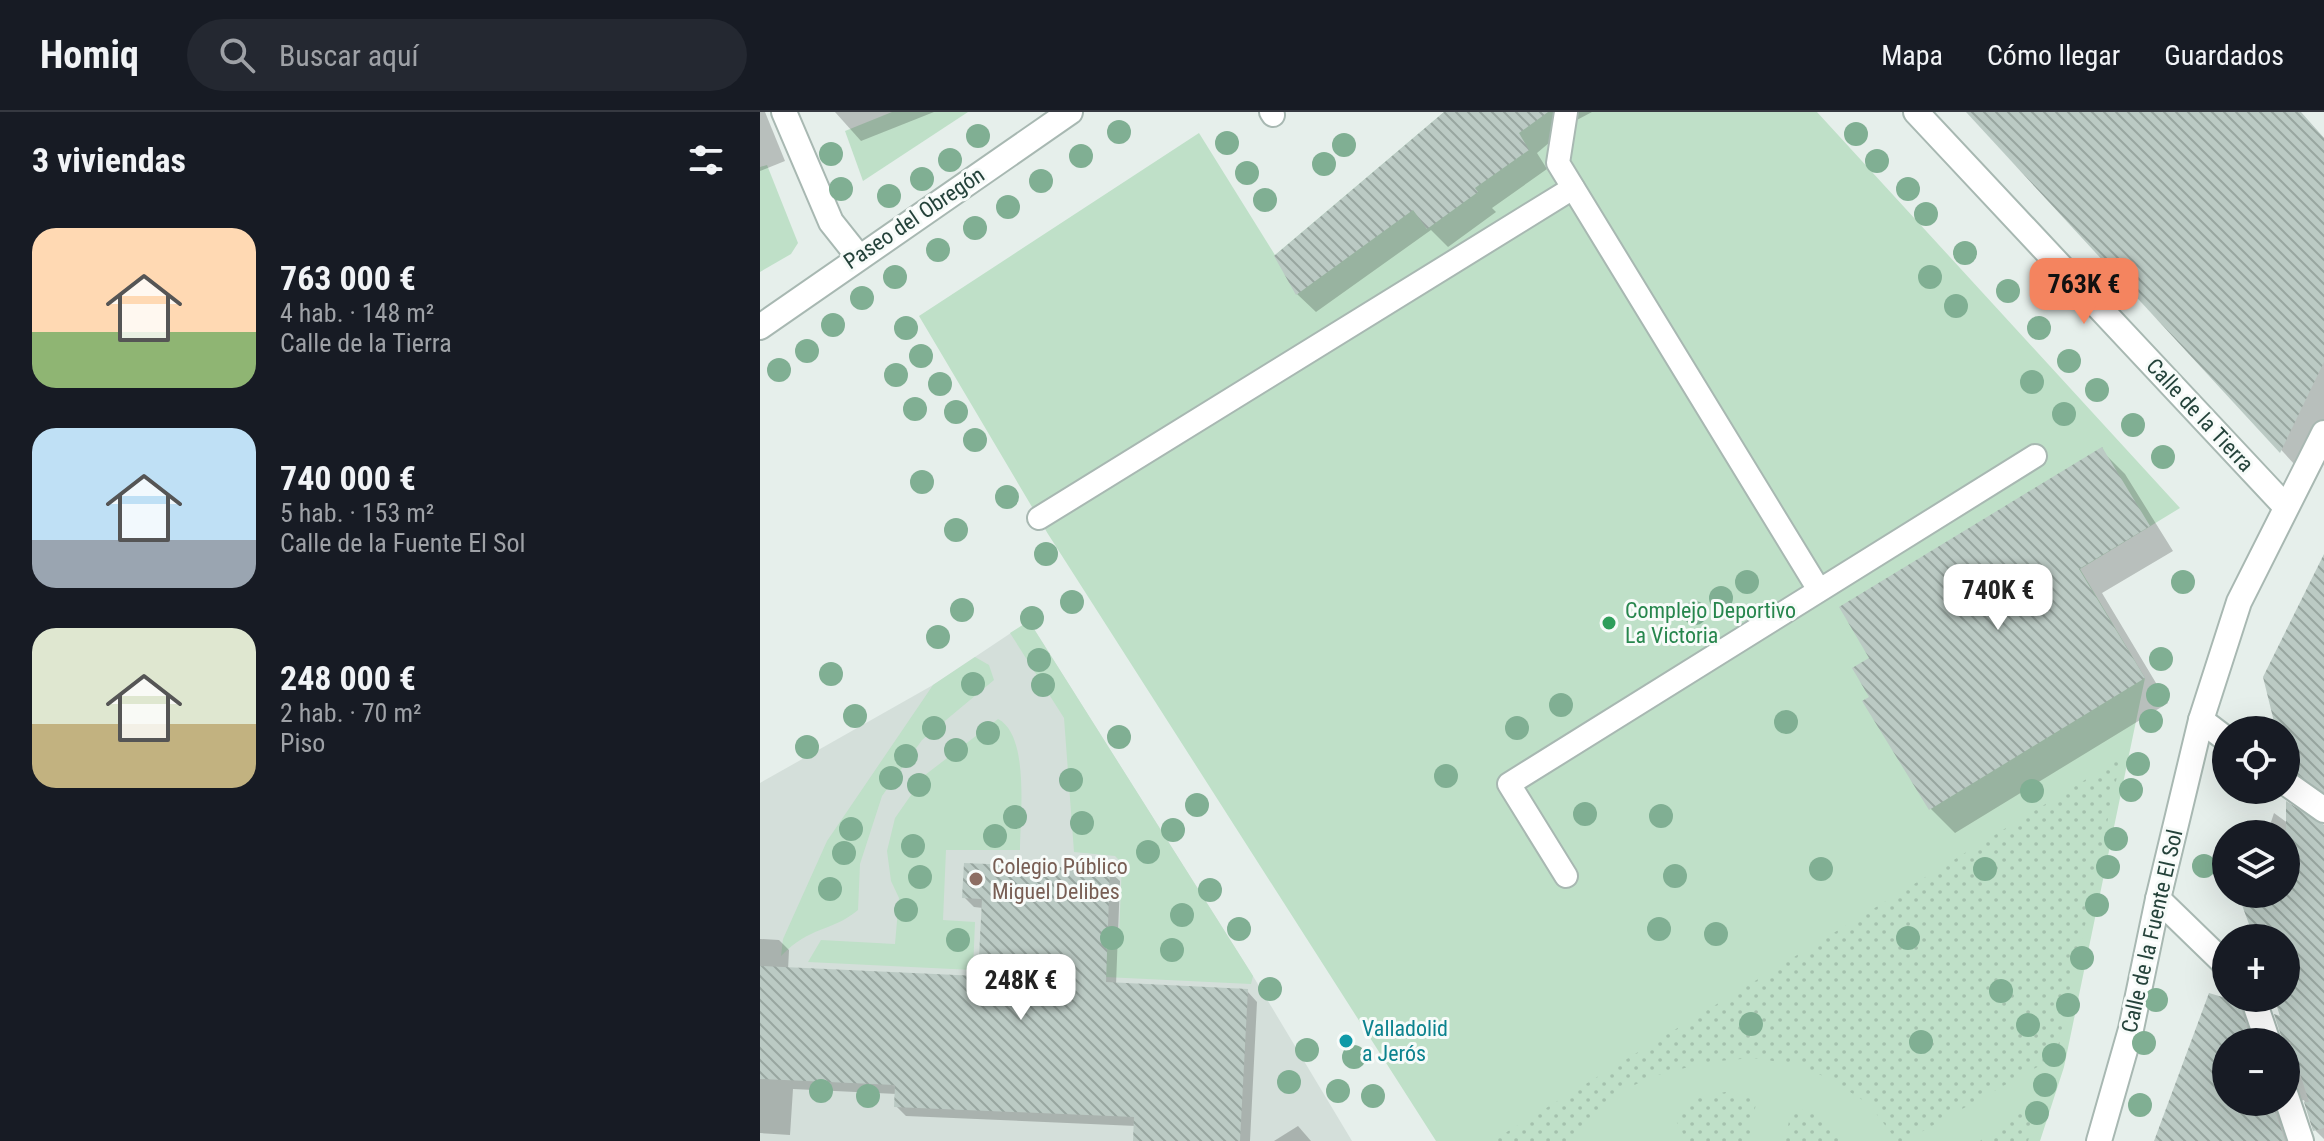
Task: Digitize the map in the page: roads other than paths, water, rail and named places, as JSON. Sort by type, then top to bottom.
[{"type":"street","points":[[784,112],[831,222],[858,256]]},
{"type":"street","name":"Paseo del Obregón","points":[[760,327],[858,256],[1070,112]]},
{"type":"street","name":"Calle de la Tierra","points":[[1916,112],[2286,507]]},
{"type":"street","name":"Calle de la Fuente El Sol","points":[[2099,1141],[2131,1029],[2201,720],[2239,602],[2324,433]]},
{"type":"street","points":[[2201,720],[2212,728]]},
{"type":"street","points":[[2300,793],[2324,810]]},
{"type":"street","points":[[2158,899],[2212,951]]},
{"type":"street","points":[[2293,1116],[2301,1141]]},
{"type":"lane","points":[[1566,112],[1558,163],[1819,590]]},
{"type":"lane","points":[[1039,518],[1573,188]]},
{"type":"lane","points":[[1566,876],[1509,784],[2035,456]]},
{"type":"place","name":"Complejo Deportivo La Victoria","points":[[1609,623]]},
{"type":"place","name":"Colegio Público Miguel Delibes","points":[[976,879]]},
{"type":"place","name":"Valladolid a Jerós","points":[[1346,1041]]}]
